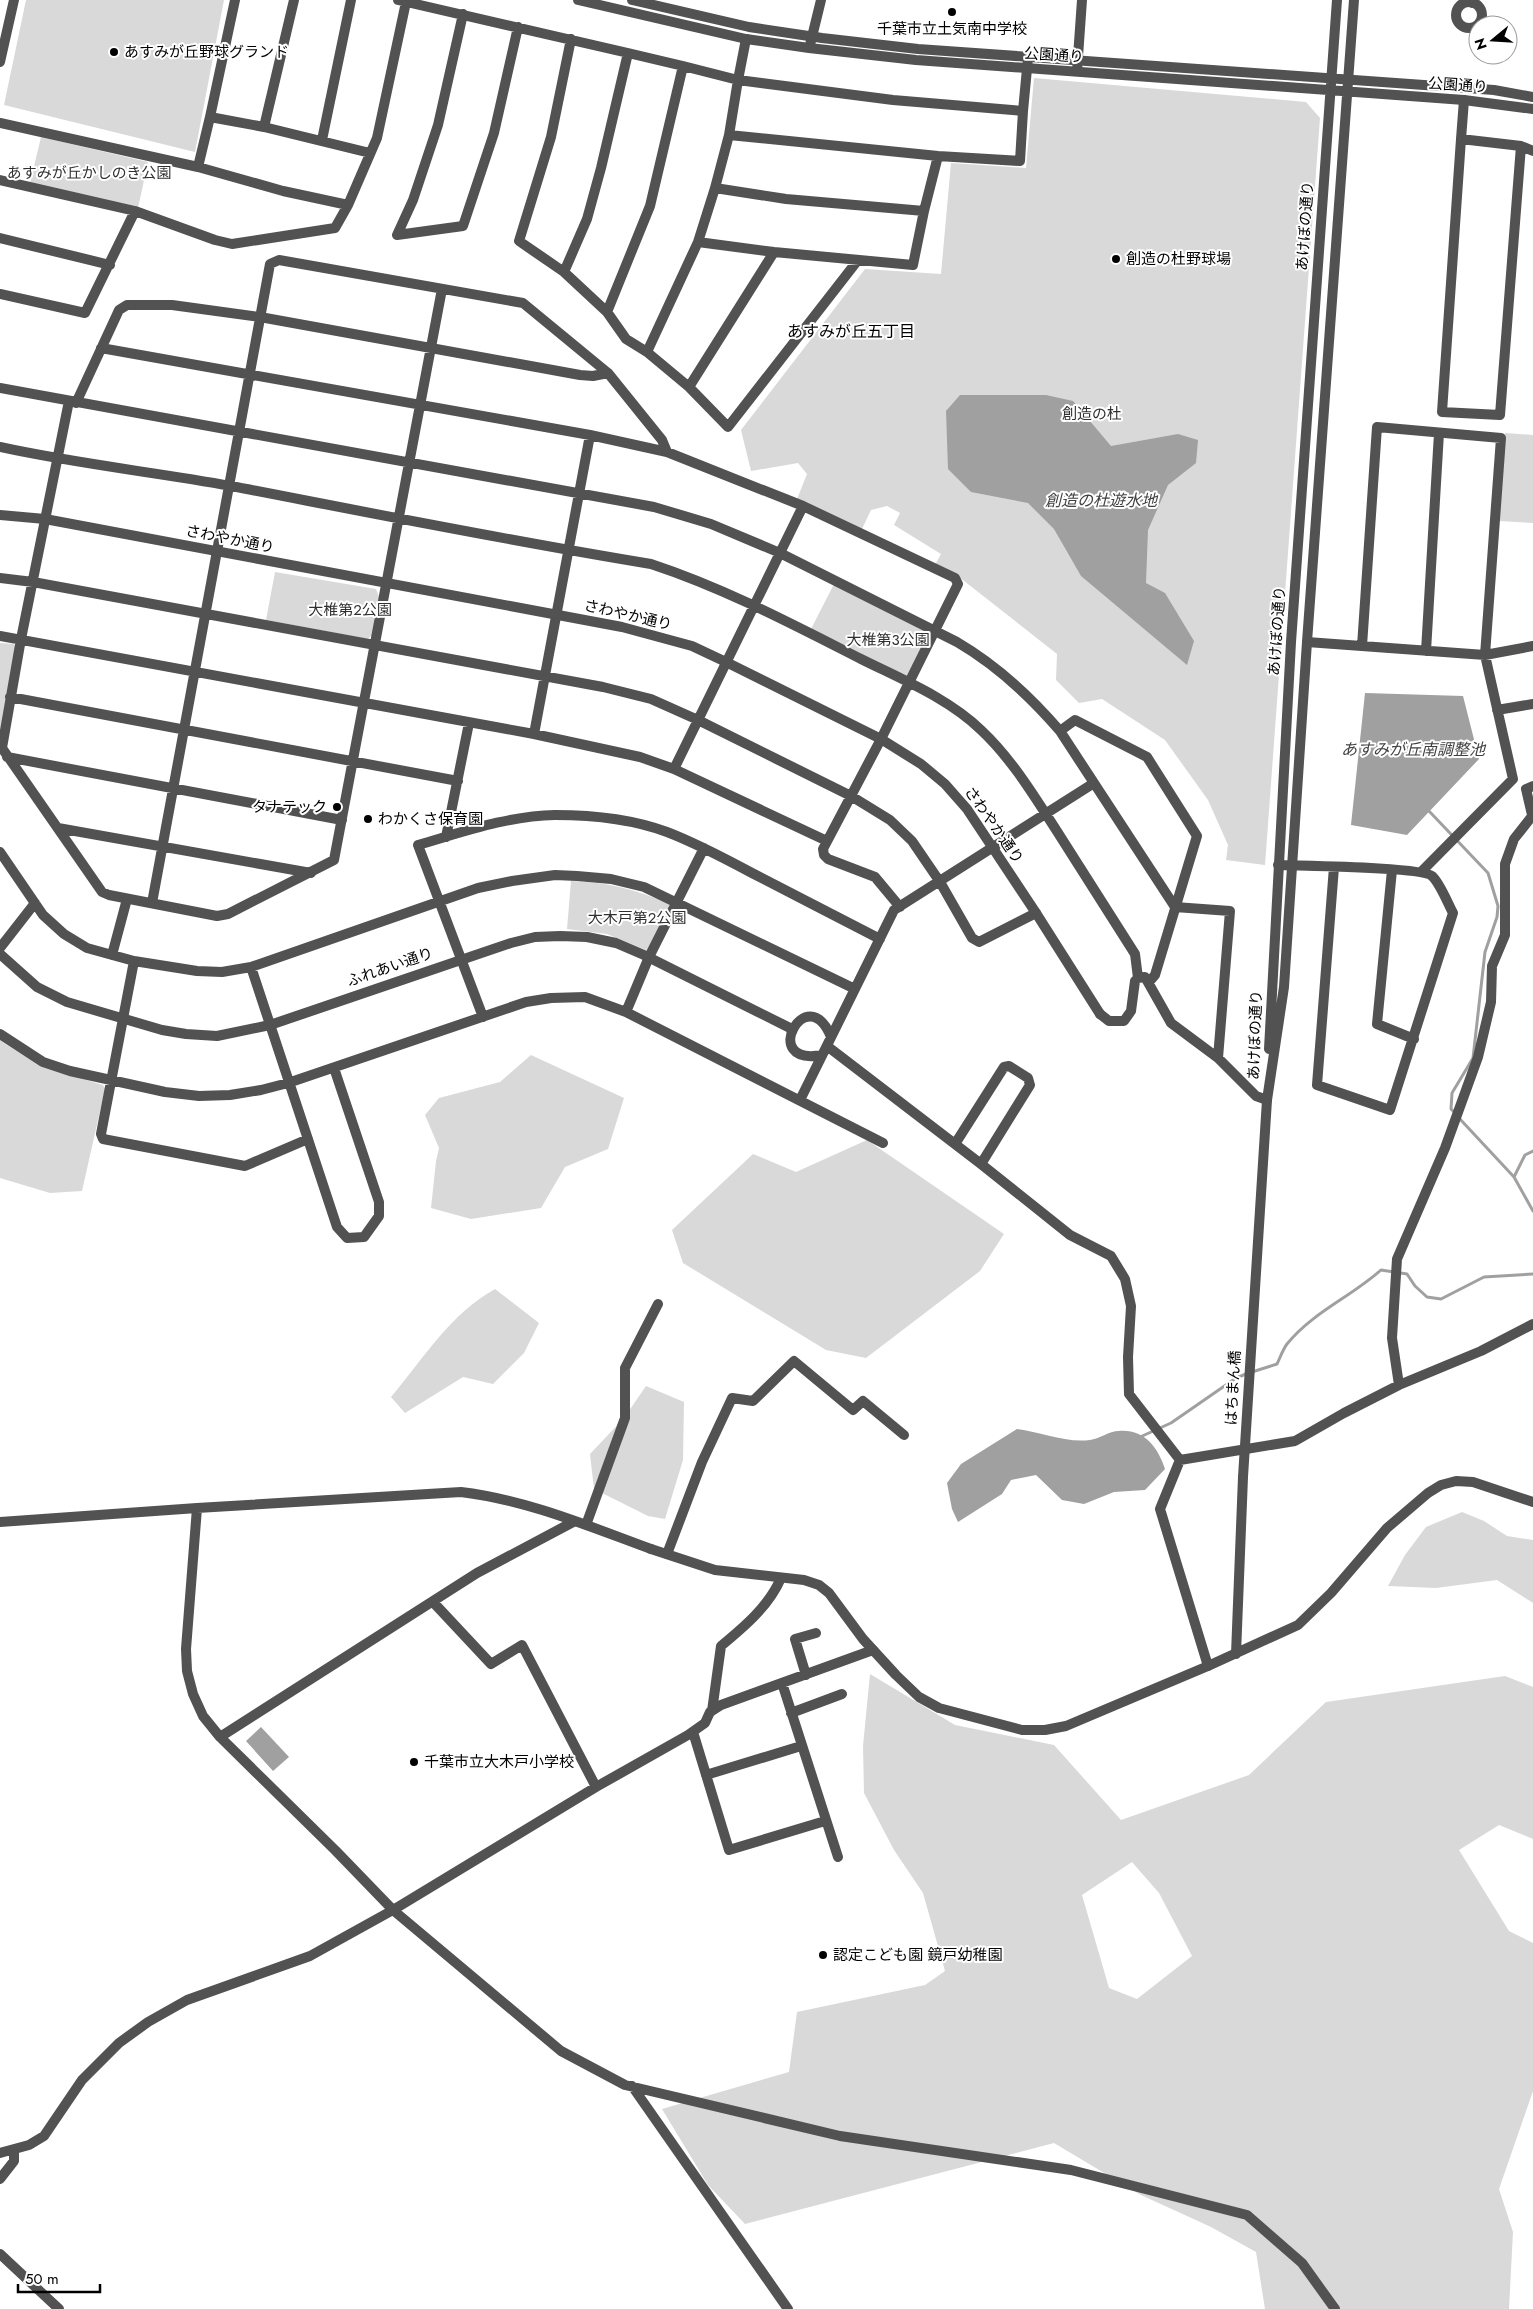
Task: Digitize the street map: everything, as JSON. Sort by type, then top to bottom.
[{"type":"street","points":[[0,62],[14,0]]},
{"type":"street","points":[[198,167],[235,0]]},
{"type":"street","points":[[264,126],[294,0]]},
{"type":"street","points":[[322,140],[351,0]]},
{"type":"street","name":"公園通り","points":[[578,0],[746,38],[809,48],[916,60],[1028,63],[1078,60],[1494,90],[1533,97]]},
{"type":"street","name":"公園通り","points":[[632,0],[749,27],[812,37],[1028,63],[1077,72],[1464,100],[1533,109]]},
{"type":"street","points":[[809,48],[821,0]]},
{"type":"street","points":[[1077,72],[1082,0]]},
{"type":"street","name":"あけぼの通り","points":[[1267,1098],[1278,865],[1295,585],[1337,0]]},
{"type":"street","name":"あけぼの通り","points":[[1267,1098],[1284,987],[1354,0]]},
{"type":"street","points":[[0,180],[135,212],[214,240],[232,244],[335,228],[348,205],[377,138],[402,1],[738,80],[893,100],[1023,111]]},
{"type":"street","points":[[463,14],[438,125],[413,200],[397,235],[463,226],[494,133],[518,27]]},
{"type":"street","points":[[647,352],[698,242],[729,135],[746,38]]},
{"type":"street","points":[[571,40],[550,137],[519,241],[564,272],[607,312],[626,339],[647,352],[689,387],[728,427],[858,260]]},
{"type":"street","points":[[564,272],[587,219],[628,53]]},
{"type":"street","points":[[729,135],[938,156],[1020,161],[1028,63]]},
{"type":"street","points":[[607,312],[650,206],[683,66]]},
{"type":"street","points":[[1464,100],[1442,412],[1500,415],[1521,146]]},
{"type":"street","points":[[210,117],[264,126],[370,153]]},
{"type":"street","points":[[0,123],[198,167],[283,191],[348,205]]},
{"type":"street","points":[[1461,139],[1521,146],[1533,150]]},
{"type":"street","points":[[698,242],[774,252],[913,265],[938,156]]},
{"type":"street","points":[[715,188],[786,199],[924,211]]},
{"type":"street","points":[[0,294],[85,313],[135,212]]},
{"type":"street","points":[[0,238],[110,265]]},
{"type":"street","points":[[689,387],[774,252]]},
{"type":"street","points":[[152,903],[270,264],[279,260],[522,304],[608,372],[662,440],[667,452]]},
{"type":"street","points":[[442,289],[431,348],[420,406],[410,462],[334,860],[228,914],[217,916],[127,899],[102,892],[2,748],[21,639],[57,459],[73,402],[102,348],[119,310],[128,305],[172,305],[260,317],[431,348],[580,375],[593,376],[608,372]]},
{"type":"street","points":[[102,348],[590,435],[667,452],[803,506],[957,580],[958,584],[881,739],[823,849],[824,856],[828,859],[875,877],[900,907]]},
{"type":"street","points":[[0,388],[654,507],[711,524],[780,552],[982,657],[1008,677],[1060,731],[1175,907]]},
{"type":"street","points":[[1362,646],[1377,428],[1501,438],[1485,655],[1513,779],[1422,871]]},
{"type":"street","points":[[1426,651],[1439,433]]},
{"type":"street","points":[[534,734],[590,435]]},
{"type":"street","points":[[0,447],[57,459],[229,486],[399,520],[651,564],[690,577],[754,605],[908,682],[953,708],[980,729],[1005,756],[1046,814],[1134,954],[1138,978],[1145,977],[1149,982],[1171,1024],[1218,1058],[1256,1096],[1267,1098]]},
{"type":"street","points":[[674,769],[803,506]]},
{"type":"street","name":"さわやか通り","points":[[0,515],[45,519],[387,583],[656,635],[692,646],[881,739],[921,764],[945,784],[967,809],[1100,1014],[1110,1021],[1124,1021],[1132,1012],[1135,981],[1138,978]]},
{"type":"street","points":[[0,578],[33,582],[603,687],[651,699],[698,720],[851,796],[890,820],[912,841],[940,882],[972,938],[979,942],[1036,913]]},
{"type":"street","points":[[0,636],[534,734],[640,757],[674,769],[826,841]]},
{"type":"street","points":[[1307,642],[1485,655],[1533,646]]},
{"type":"street","points":[[10,697],[458,781]]},
{"type":"street","points":[[1497,710],[1533,704]]},
{"type":"street","points":[[1060,731],[1075,720],[1146,757],[1196,836],[1155,975],[1149,982]]},
{"type":"street","points":[[446,837],[469,723]]},
{"type":"street","points":[[7,757],[342,820]]},
{"type":"street","points":[[800,1100],[894,910],[1094,784]]},
{"type":"street","points":[[1399,1385],[1392,1338],[1397,1259],[1445,1148],[1478,1057],[1491,1002],[1492,966],[1505,935],[1505,864],[1514,839],[1532,815],[1526,788],[1533,786]]},
{"type":"street","points":[[483,1017],[418,845],[512,820],[554,815],[591,817],[631,822],[666,832],[704,848],[880,939]]},
{"type":"street","points":[[58,828],[311,872]]},
{"type":"street","points":[[626,1012],[648,957],[678,902],[704,848]]},
{"type":"street","points":[[0,852],[43,915],[64,934],[87,948],[134,961],[197,971],[222,972],[251,967],[478,888],[531,877],[555,875],[610,880],[644,887],[855,989]]},
{"type":"street","points":[[1278,865],[1292,865],[1422,871],[1432,876],[1454,913],[1390,1110],[1317,1085],[1334,867]]},
{"type":"street","points":[[1392,870],[1377,1024],[1414,1039]]},
{"type":"street","points":[[112,954],[127,899]]},
{"type":"street","points":[[0,948],[35,903]]},
{"type":"street","points":[[1175,907],[1230,911],[1218,1058]]},
{"type":"street","name":"ふれあい通り","points":[[0,954],[37,987],[67,1002],[124,1019],[186,1034],[217,1036],[270,1025],[511,942],[535,937],[587,937],[616,943],[648,957],[792,1029]]},
{"type":"street","points":[[134,961],[124,1019],[110,1080],[101,1134],[103,1139],[110,1142],[245,1166],[308,1139]]},
{"type":"street","points":[[251,967],[337,1227],[346,1238],[364,1237],[379,1216],[379,1202],[334,1068]]},
{"type":"street","points":[[0,1034],[43,1062],[70,1071],[165,1092],[199,1096],[230,1096],[288,1083],[526,1002],[551,998],[585,998],[626,1012],[883,1142]]},
{"type":"street","points":[[804,1018],[814,1018],[821,1021],[828,1028],[827,1046],[806,1057],[797,1052],[792,1044],[790,1037],[792,1029],[796,1023],[804,1018]]},
{"type":"street","points":[[827,1046],[1070,1235],[1111,1256],[1125,1279],[1131,1306],[1128,1358],[1129,1394],[1180,1460]]},
{"type":"street","points":[[955,1144],[1004,1067],[1009,1066],[1028,1078],[1030,1085],[981,1164]]},
{"type":"street","name":"はちまん橋","points":[[1236,1654],[1243,1477],[1267,1098]]},
{"type":"street","points":[[586,1525],[625,1418],[625,1368],[658,1304]]},
{"type":"street","points":[[1180,1460],[1295,1441],[1344,1412],[1399,1385],[1482,1351],[1533,1324]]},
{"type":"street","points":[[667,1554],[702,1462],[732,1398],[753,1401],[794,1361],[853,1410],[863,1401],[904,1434]]},
{"type":"street","points":[[1180,1460],[1160,1509],[1208,1666]]},
{"type":"street","points":[[0,1522],[461,1492],[494,1496],[548,1511],[651,1549],[716,1570],[804,1580],[819,1585],[829,1593],[873,1650],[920,1697],[939,1708],[1022,1730],[1045,1730],[1066,1726],[1236,1654],[1298,1624],[1331,1594],[1387,1528],[1428,1493],[1441,1485],[1456,1480],[1473,1482],[1533,1502]]},
{"type":"street","points":[[198,1508],[186,1649],[187,1671],[193,1694],[203,1716],[220,1738],[335,1850],[393,1910],[562,2051],[632,2086],[840,2136],[1071,2170],[1247,2216],[1302,2263],[1335,2309]]},
{"type":"street","points":[[220,1738],[477,1574],[575,1521]]},
{"type":"street","points":[[0,2153],[29,2145],[44,2136],[82,2080],[119,2044],[148,2022],[187,2000],[310,1956],[393,1910],[596,1787],[705,1724],[712,1711],[721,1646],[745,1626],[774,1594],[781,1578]]},
{"type":"street","points":[[432,1602],[491,1664],[522,1645],[596,1787]]},
{"type":"street","points":[[806,1675],[795,1639],[816,1633]]},
{"type":"street","points":[[712,1711],[720,1705],[873,1650]]},
{"type":"street","points":[[782,1684],[838,1857]]},
{"type":"street","points":[[791,1713],[842,1694]]},
{"type":"street","points":[[693,1732],[729,1850],[825,1821]]},
{"type":"street","points":[[706,1775],[802,1746]]},
{"type":"street","points":[[632,2086],[788,2309]]},
{"type":"street","points":[[0,2179],[14,2161],[14,2150]]},
{"type":"street","points":[[0,2254],[59,2309]]},
{"type":"green space","name":"あすみが丘野球グランド","points":[[26,0],[224,0],[195,152],[4,105]]},
{"type":"green space","name":"創造の杜","points":[[1034,78],[1306,102],[1320,118],[1265,865],[1226,860],[1228,845],[1208,800],[1165,740],[1102,699],[1079,703],[1056,680],[1057,654],[959,577],[935,565],[941,554],[894,525],[900,513],[887,506],[871,510],[861,531],[797,499],[807,474],[798,463],[751,471],[741,430],[865,269],[941,274],[951,163],[1026,168]]},
{"type":"green space","name":"あすみが丘かしのき公園","points":[[41,137],[148,162],[138,208],[30,183]]},
{"type":"green space","points":[[1505,433],[1533,435],[1533,523],[1499,521]]},
{"type":"green space","name":"大椎第2公園","points":[[275,572],[376,589],[379,597],[372,635],[368,639],[266,620]]},
{"type":"green space","name":"大椎第3公園","points":[[834,584],[924,630],[927,638],[910,674],[903,677],[811,629]]},
{"type":"green space","points":[[0,643],[14,644],[16,649],[0,746]]},
{"type":"green space","name":"大木戸第2公園","points":[[571,881],[621,887],[669,904],[670,909],[651,947],[646,950],[607,934],[567,929]]},
{"type":"green space","points":[[0,1040],[36,1061],[62,1072],[103,1085],[105,1089],[82,1191],[50,1193],[0,1178]]},
{"type":"green space","points":[[531,1055],[624,1098],[608,1149],[565,1167],[541,1208],[471,1219],[431,1208],[439,1148],[425,1115],[439,1098],[500,1082]]},
{"type":"green space","points":[[867,1140],[1004,1234],[980,1271],[866,1358],[826,1350],[683,1263],[672,1230],[753,1154],[796,1172]]},
{"type":"green space","points":[[495,1289],[539,1323],[524,1353],[493,1384],[463,1377],[405,1413],[391,1397],[451,1324],[479,1299]]},
{"type":"green space","points":[[646,1386],[684,1402],[683,1460],[665,1519],[648,1516],[594,1489],[590,1454],[624,1418]]},
{"type":"green space","points":[[1462,1512],[1484,1521],[1507,1536],[1533,1540],[1533,1603],[1497,1580],[1436,1588],[1388,1586],[1405,1555],[1426,1527]]},
{"type":"green space","points":[[870,1674],[955,1725],[1054,1745],[1121,1820],[1249,1775],[1326,1702],[1505,1676],[1533,1687],[1533,1839],[1499,1825],[1459,1850],[1509,1931],[1533,1943],[1533,2091],[1499,2189],[1513,2232],[1509,2309],[1265,2309],[1256,2252],[1211,2227],[1141,2195],[1054,2143],[745,2224],[708,2185],[662,2109],[789,2072],[797,2012],[925,1985],[945,1971],[923,1893],[894,1850],[864,1793],[863,1746]],"holes":[[[1132,1862],[1159,1893],[1192,1956],[1137,1999],[1109,1988],[1082,1895]]]},
{"type":"water","name":"創造の杜遊水地","points":[[960,395],[1046,395],[1073,401],[1111,446],[1178,434],[1198,440],[1196,463],[1168,485],[1148,530],[1146,583],[1165,593],[1194,641],[1187,665],[1081,576],[1054,529],[1028,503],[971,492],[948,469],[946,411]]},
{"type":"water","name":"あすみが丘南調整池","points":[[1365,693],[1463,696],[1479,759],[1407,835],[1351,825]]},
{"type":"water","points":[[1017,1429],[1062,1439],[1081,1441],[1115,1431],[1136,1433],[1143,1436],[1154,1447],[1165,1469],[1145,1490],[1114,1492],[1084,1504],[1062,1500],[1036,1475],[1011,1480],[1002,1494],[958,1522],[952,1509],[947,1483],[961,1464]]},
{"type":"water","points":[[261,1727],[289,1757],[273,1771],[246,1741]]},
{"type":"waterway","points":[[1428,810],[1488,873],[1498,906],[1497,917],[1485,952],[1473,1058],[1452,1093],[1451,1109],[1455,1113]]},
{"type":"waterway","points":[[1459,1118],[1514,1177],[1533,1211]]},
{"type":"waterway","points":[[1514,1177],[1525,1155],[1533,1151]]},
{"type":"waterway","points":[[1252,1372],[1277,1364],[1286,1346],[1308,1323],[1381,1270],[1407,1274],[1415,1286],[1427,1297],[1441,1299],[1484,1277],[1533,1274]]},
{"type":"waterway","points":[[1140,1437],[1171,1423],[1236,1378],[1246,1374]]},
{"type":"place","name":"千葉市立土気南中学校","points":[[952,12]]},
{"type":"place","name":"あすみが丘野球グランド","points":[[114,52]]},
{"type":"place","name":"創造の杜野球場","points":[[1116,259]]},
{"type":"place","name":"タナテック","points":[[337,807]]},
{"type":"place","name":"わかくさ保育園","points":[[368,819]]},
{"type":"place","name":"千葉市立大木戸小学校","points":[[414,1762]]},
{"type":"place","name":"認定こども園 鏡戸幼稚園","points":[[823,1955]]},
{"type":"district","name":"あすみが丘五丁目","points":[[851,331]]}]
